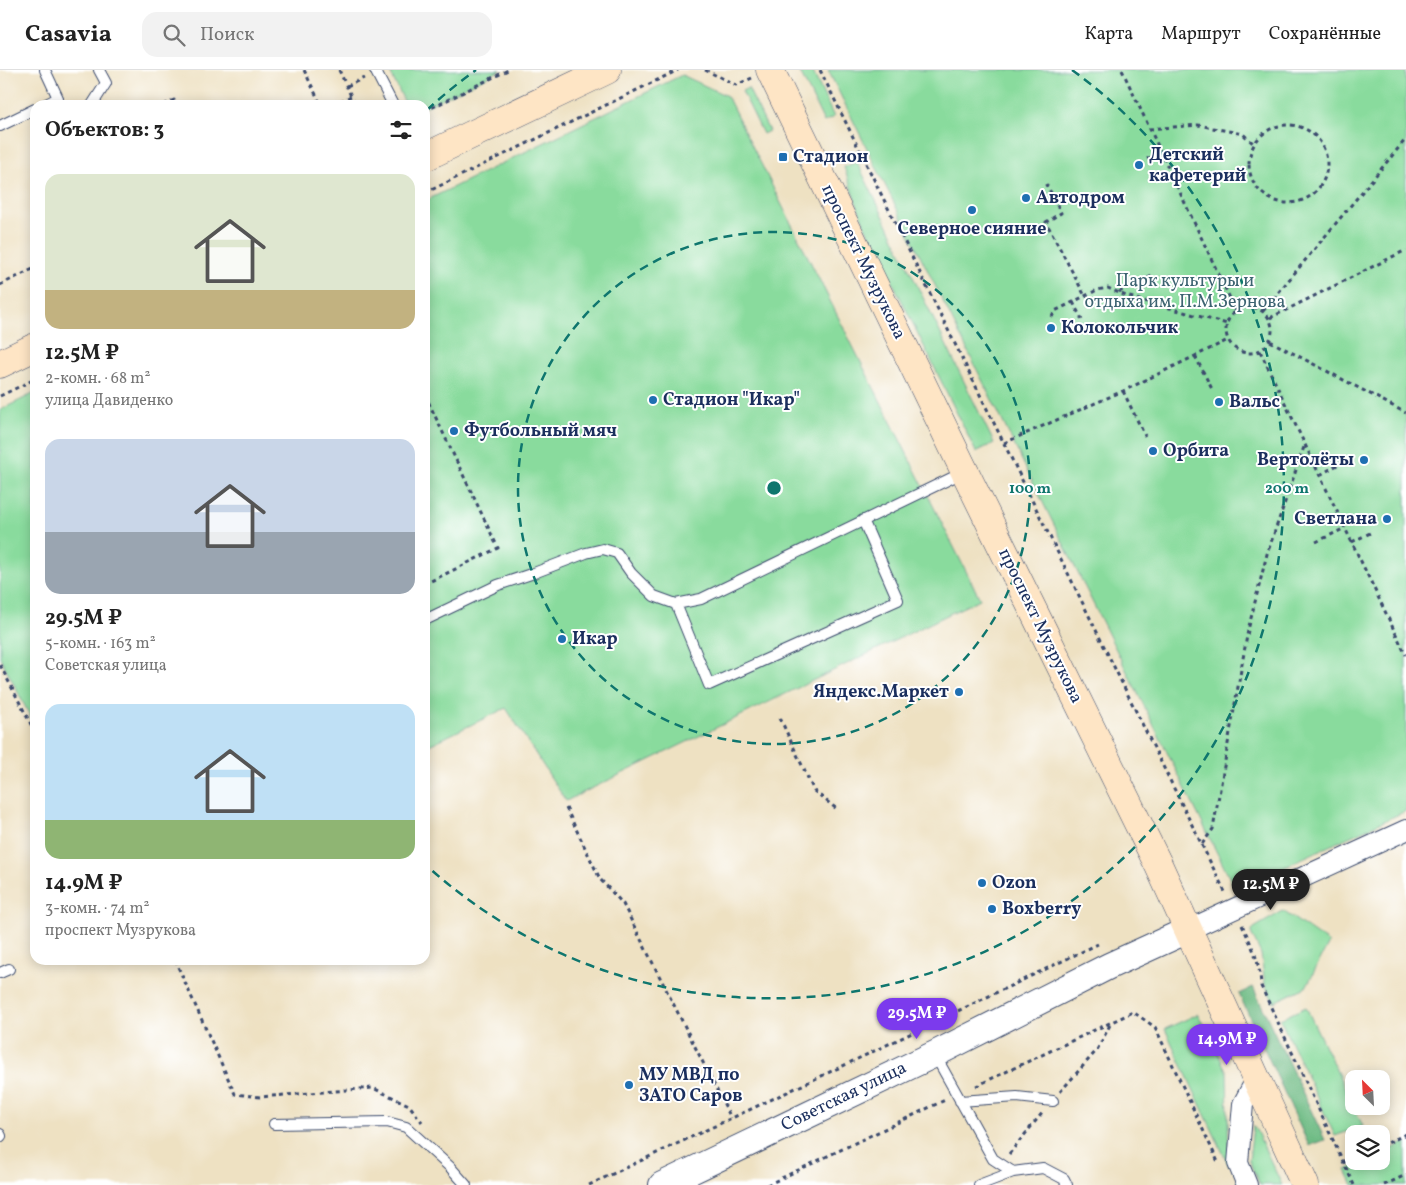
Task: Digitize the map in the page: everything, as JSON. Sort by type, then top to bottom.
[{"type":"main road","points":[[430,155],[606,70]]},
{"type":"main road","name":"проспект Музрукова","points":[[770,70],[1158,864],[1305,1185]]},
{"type":"main road","points":[[0,364],[30,349]]},
{"type":"street","points":[[1188,930],[1406,830]]},
{"type":"street","name":"Советская улица","points":[[662,1185],[935,1054],[1109,966],[1188,930]]},
{"type":"street","points":[[1247,1185],[1238,1164],[1244,1104],[1256,1080]]},
{"type":"lane","points":[[45,70],[58,98],[56,100]]},
{"type":"lane","points":[[95,100],[106,83],[100,70]]},
{"type":"lane","points":[[376,70],[391,100]]},
{"type":"lane","points":[[0,126],[30,111]]},
{"type":"lane","points":[[430,618],[498,585],[586,553],[603,549],[617,553],[631,573],[654,596],[676,604],[701,599],[965,472]]},
{"type":"lane","points":[[676,604],[709,685],[898,600],[863,520]]},
{"type":"lane","points":[[935,1054],[993,1159],[1013,1172]]},
{"type":"lane","points":[[960,1101],[1016,1097],[1053,1100]]},
{"type":"lane","points":[[274,1124],[387,1122],[406,1128],[450,1167],[466,1185]]},
{"type":"lane","points":[[979,1185],[1013,1172],[1043,1168],[1064,1179],[1067,1185]]},
{"type":"path","points":[[304,70],[318,100]]},
{"type":"path","points":[[339,70],[353,100]]},
{"type":"path","points":[[430,109],[508,70]]},
{"type":"path","points":[[430,191],[678,70]]},
{"type":"path","points":[[705,70],[736,85]]},
{"type":"path","points":[[820,70],[1229,899]]},
{"type":"path","points":[[1122,70],[1236,311]]},
{"type":"path","points":[[343,100],[351,96]]},
{"type":"path","points":[[1286,124],[1300,126],[1311,132],[1320,142],[1326,154],[1327,167],[1324,179],[1306,199],[1294,202],[1281,202],[1269,198],[1259,191],[1252,180],[1248,168],[1249,156],[1254,144],[1262,134],[1273,127],[1286,124]]},
{"type":"path","points":[[1150,128],[1198,125],[1243,134],[1254,144]]},
{"type":"path","points":[[1263,311],[1406,139]]},
{"type":"path","points":[[1147,159],[1161,152]]},
{"type":"path","points":[[1045,186],[1047,185],[1061,213],[1046,222],[1085,296]]},
{"type":"path","points":[[1270,318],[1406,250]]},
{"type":"path","points":[[0,283],[30,270]]},
{"type":"path","points":[[1118,292],[1152,276]]},
{"type":"path","points":[[1052,317],[1055,310],[1097,290],[1108,288],[1126,296],[1227,324]]},
{"type":"path","points":[[1097,290],[1099,295]]},
{"type":"path","points":[[1073,302],[1082,320]]},
{"type":"path","points":[[1245,307],[1254,307],[1263,311],[1270,318],[1273,326],[1273,334],[1270,341],[1265,348],[1257,353],[1247,354],[1238,351],[1231,345],[1226,336],[1229,318],[1236,311],[1245,307]]},
{"type":"path","points":[[1004,443],[1123,391],[1228,340]]},
{"type":"path","points":[[1270,341],[1406,413]]},
{"type":"path","points":[[1260,351],[1406,655]]},
{"type":"path","points":[[1195,356],[1212,389]]},
{"type":"path","points":[[0,396],[30,381]]},
{"type":"path","points":[[1123,391],[1145,436]]},
{"type":"path","points":[[430,405],[498,548],[430,582]]},
{"type":"path","points":[[1202,844],[1213,829],[1248,630],[1266,554],[1305,444]]},
{"type":"path","points":[[1320,475],[1349,458]]},
{"type":"path","points":[[1316,542],[1345,528]]},
{"type":"path","points":[[1352,542],[1370,533]]},
{"type":"path","points":[[0,665],[30,722]]},
{"type":"path","points":[[780,718],[814,791],[838,810]]},
{"type":"path","points":[[566,808],[600,878],[623,904],[731,1118]]},
{"type":"path","points":[[1241,924],[1256,954],[1261,975],[1261,986],[1354,1185]]},
{"type":"path","points":[[589,1185],[975,1004],[1098,944]]},
{"type":"path","points":[[177,965],[235,1094],[260,1097],[373,1088],[409,1105],[426,1127]]},
{"type":"path","points":[[1133,1012],[1155,1027],[1221,1167]]},
{"type":"path","points":[[1390,1142],[1406,1134]]},
{"type":"path","points":[[1384,1185],[1406,1175]]},
{"type":"green space","points":[[389,70],[501,70],[430,105],[430,100],[404,100]]},
{"type":"green space","points":[[799,70],[812,70],[834,117],[824,122]]},
{"type":"green space","name":"Парк культуры и отдыха им. П.М.Зернова","points":[[828,70],[1406,70],[1406,811],[1235,889]]},
{"type":"green space","name":"Стадион \"Икар\"","points":[[682,75],[727,96],[980,599],[566,801],[506,708],[430,745],[430,199]]},
{"type":"green space","points":[[748,88],[769,131],[763,134],[742,91]]},
{"type":"green space","points":[[857,162],[994,443],[976,452],[864,224],[844,167]]},
{"type":"green space","points":[[30,395],[30,716],[0,657],[0,410]]},
{"type":"green space","points":[[1283,911],[1329,943],[1306,987],[1274,1002],[1265,985],[1261,954],[1251,933],[1254,928]]},
{"type":"green space","points":[[1253,987],[1325,1140],[1309,1146],[1239,994]]},
{"type":"green space","points":[[1306,1007],[1345,1088],[1345,1115],[1358,1115],[1363,1125],[1345,1125],[1345,1132],[1335,1136],[1280,1019]]},
{"type":"green space","points":[[1198,1014],[1227,1072],[1229,1166],[1165,1029]]},
{"type":"green space","points":[[1253,1126],[1282,1185],[1260,1185],[1249,1161]]},
{"type":"green space","points":[[1406,1142],[1406,1185],[1353,1185],[1346,1170],[1390,1170],[1390,1150]]},
{"type":"place","name":"Стадион","points":[[783,157]]},
{"type":"place","name":"Детский кафетерий","points":[[1139,165]]},
{"type":"place","name":"Автодром","points":[[1026,198]]},
{"type":"place","name":"Северное сияние","points":[[972,210]]},
{"type":"place","name":"Колокольчик","points":[[1051,328]]},
{"type":"place","name":"Стадион \"Икар\"","points":[[653,400]]},
{"type":"place","name":"Вальс","points":[[1219,402]]},
{"type":"place","name":"Футбольный мяч","points":[[454,431]]},
{"type":"place","name":"Орбита","points":[[1153,451]]},
{"type":"place","name":"Вертолёты","points":[[1364,460]]},
{"type":"place","name":"Светлана","points":[[1387,519]]},
{"type":"place","name":"Икар","points":[[562,639]]},
{"type":"place","name":"Яндекс.Маркет","points":[[959,692]]},
{"type":"place","name":"Ozon","points":[[982,883]]},
{"type":"place","name":"Boxberry","points":[[992,909]]},
{"type":"place","name":"МУ МВД по ЗАТО Саров","points":[[629,1085]]}]
